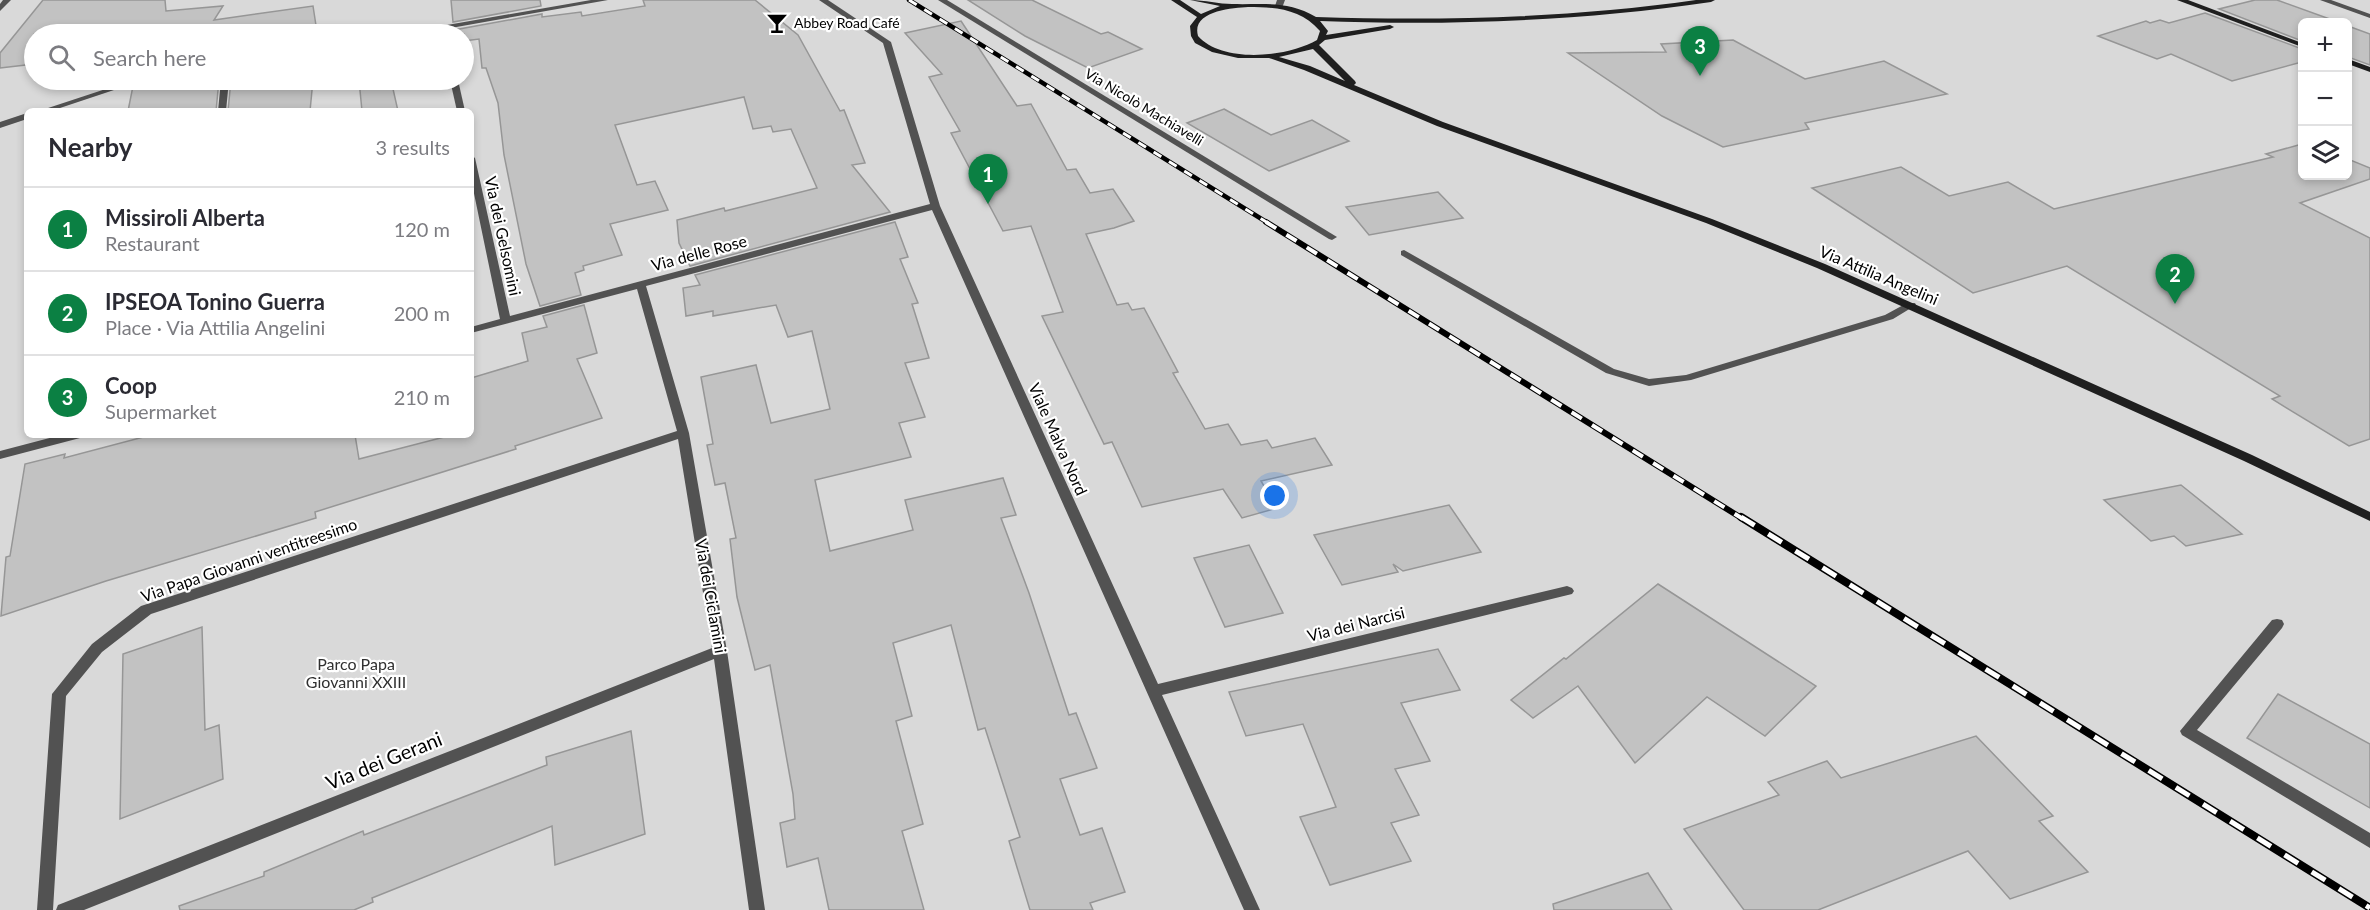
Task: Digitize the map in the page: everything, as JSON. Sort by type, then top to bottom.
[{"type":"street","points":[[0,9],[7,0]]},
{"type":"street","points":[[550,0],[550,9]]},
{"type":"street","points":[[474,25],[604,0]]},
{"type":"street","name":"Viale Malva Nord","points":[[823,0],[887,42],[934,206],[1252,910]]},
{"type":"street","name":"Via Nicolò Machiavelli","points":[[942,0],[1332,237]]},
{"type":"street","points":[[1175,0],[1201,17]]},
{"type":"street","points":[[1194,0],[1233,6]]},
{"type":"street","points":[[1322,38],[1415,23],[1630,10],[1711,0]]},
{"type":"street","points":[[2181,0],[2298,44]]},
{"type":"street","points":[[2324,0],[2370,16]]},
{"type":"street","points":[[1280,3],[1315,19],[1324,32],[1315,46],[1273,58],[1235,56],[1205,46],[1196,39],[1192,32],[1194,24],[1201,17],[1233,6],[1280,3]]},
{"type":"street","points":[[1315,19],[1415,23]]},
{"type":"street","name":"Via Attilia Angelini","points":[[1315,46],[1362,92]]},
{"type":"street","name":"Via Attilia Angelini","points":[[1273,58],[1307,68],[1440,124],[1709,221],[1911,305],[2248,458],[2370,517]]},
{"type":"street","points":[[2352,63],[2370,70]]},
{"type":"street","points":[[52,108],[109,90]]},
{"type":"street","points":[[222,108],[224,90]]},
{"type":"street","points":[[456,90],[460,108]]},
{"type":"street","points":[[0,125],[24,117]]},
{"type":"street","name":"Via dei Gelsomini","points":[[474,172],[506,320]]},
{"type":"street","name":"Via delle Rose","points":[[474,329],[934,206]]},
{"type":"street","points":[[1404,253],[1610,371],[1649,382],[1687,378],[1889,317],[1911,305]]},
{"type":"street","name":"Via dei Ciclamini","points":[[641,286],[683,433],[720,651],[758,910]]},
{"type":"street","name":"Via Papa Giovanni ventitreesimo","points":[[45,910],[59,694],[97,648],[146,610],[683,433]]},
{"type":"street","points":[[0,455],[65,438]]},
{"type":"street","name":"Via dei Narcisi","points":[[1154,691],[1567,591]]},
{"type":"street","points":[[2277,624],[2187,731],[2370,841]]},
{"type":"street","name":"Via dei Gerani","points":[[64,910],[720,651]]},
{"type":"green space","name":"Parco Papa Giovanni XXIII","points":[[0,0],[2370,0],[2370,910],[0,910]]},
{"type":"building","points":[[43,0],[165,0],[166,11],[223,6],[214,20],[313,6],[316,24],[24,24],[24,65],[0,68],[0,53]]},
{"type":"building","points":[[451,0],[540,0],[541,6],[453,22]]},
{"type":"building","points":[[643,0],[755,0],[798,35],[840,111],[844,110],[865,163],[852,165],[890,212],[690,266],[679,243],[677,220],[724,208],[725,211],[817,188],[791,129],[773,132],[771,126],[753,129],[744,97],[615,125],[637,185],[655,181],[668,210],[610,224],[622,255],[583,266],[584,270],[575,273],[581,295],[540,306],[526,264],[504,155],[498,103],[486,68],[482,68],[479,39],[474,40],[474,26],[542,14],[542,17],[581,12],[582,16],[645,6]]},
{"type":"building","points":[[968,0],[1032,0],[1101,34],[1108,32],[1142,49],[1088,68],[1025,36]]},
{"type":"building","points":[[2255,0],[2277,0],[2327,18],[2298,18],[2298,39],[2219,9]]},
{"type":"building","points":[[2205,13],[2298,48],[2298,63],[2232,81],[2171,54],[2157,59],[2098,36],[2146,21],[2150,23],[2160,20],[2169,23]]},
{"type":"building","points":[[961,21],[1017,106],[1031,104],[1067,170],[1076,169],[1090,193],[1113,189],[1134,221],[1086,234],[1117,305],[1128,303],[1132,310],[1144,308],[1178,372],[1173,373],[1205,429],[1228,424],[1241,445],[1267,440],[1272,448],[1315,438],[1332,465],[1261,481],[1277,508],[1242,518],[1223,489],[1142,507],[1112,442],[1104,444],[1042,316],[1063,312],[1031,226],[1003,231],[951,133],[960,131],[929,77],[942,74],[905,33]]},
{"type":"building","points":[[2352,27],[2370,34],[2370,65],[2352,58]]},
{"type":"building","points":[[1733,40],[1805,79],[1884,61],[1947,94],[1805,123],[1809,129],[1723,147],[1662,116],[1568,53],[1666,52],[1661,44]]},
{"type":"building","points":[[132,90],[218,90],[216,108],[129,108]]},
{"type":"building","points":[[230,90],[312,90],[310,108],[228,108]]},
{"type":"building","points":[[360,90],[393,90],[397,108],[362,108]]},
{"type":"building","points":[[1224,109],[1271,135],[1312,120],[1349,141],[1269,171],[1187,123]]},
{"type":"building","points":[[2298,145],[2298,180],[2352,180],[2352,161],[2370,168],[2370,179],[2300,203],[2370,238],[2370,439],[2349,446],[2272,399],[2280,396],[2067,266],[1973,293],[1812,188],[1901,167],[1949,196],[2008,182],[2054,209],[2273,157],[2266,154]]},
{"type":"building","points":[[1438,192],[1463,218],[1369,235],[1346,207]]},
{"type":"building","points":[[895,222],[908,257],[900,259],[918,303],[912,304],[929,358],[905,363],[925,417],[899,423],[911,457],[815,480],[830,551],[913,530],[905,500],[1003,478],[1016,515],[1001,518],[1029,593],[1069,715],[1076,713],[1097,768],[1060,779],[1080,835],[1102,828],[1125,892],[1090,903],[1093,910],[1030,910],[1009,841],[1020,837],[985,728],[978,730],[951,625],[893,643],[912,716],[896,721],[923,824],[902,831],[924,910],[829,910],[818,858],[787,867],[780,823],[795,819],[793,794],[770,665],[755,670],[737,597],[730,539],[736,538],[725,483],[715,485],[707,445],[713,444],[701,377],[756,365],[771,423],[830,409],[812,331],[788,337],[776,305],[713,316],[713,311],[686,316],[683,288],[700,285],[695,275]]},
{"type":"building","points":[[584,305],[597,353],[577,359],[602,418],[515,446],[516,449],[315,512],[316,518],[106,581],[1,616],[6,557],[10,556],[25,464],[65,454],[64,458],[140,438],[356,438],[359,459],[440,438],[474,438],[474,377],[528,361],[522,333],[547,327],[543,316]]},
{"type":"building","points":[[2181,485],[2242,534],[2186,546],[2174,536],[2151,541],[2104,500]]},
{"type":"building","points":[[1449,505],[1481,552],[1403,571],[1393,564],[1398,572],[1342,585],[1314,535]]},
{"type":"building","points":[[1249,545],[1283,613],[1225,627],[1194,558]]},
{"type":"building","points":[[1658,584],[1816,686],[1765,736],[1707,697],[1635,763],[1578,686],[1533,718],[1511,700],[1564,658],[1566,659]]},
{"type":"building","points":[[202,627],[205,730],[219,725],[223,779],[120,819],[123,654]]},
{"type":"building","points":[[1438,649],[1460,690],[1401,703],[1430,761],[1395,769],[1419,815],[1391,823],[1411,861],[1330,885],[1300,817],[1336,807],[1303,724],[1246,736],[1229,692]]},
{"type":"building","points":[[2278,694],[2370,744],[2370,808],[2247,738]]},
{"type":"building","points":[[631,731],[645,834],[555,865],[552,826],[372,898],[373,902],[354,910],[180,910],[179,906],[264,876],[264,872],[363,831],[364,835],[547,765],[546,757]]},
{"type":"building","points":[[1976,736],[2053,816],[2039,821],[2088,872],[2010,899],[1968,851],[1818,910],[1744,910],[1684,829],[1779,795],[1768,782],[1827,761],[1841,778]]},
{"type":"building","points":[[1648,873],[1672,910],[1554,910],[1553,904]]},
{"type":"railway","points":[[909,0],[1268,223]]},
{"type":"railway","points":[[1266,222],[1743,519]]},
{"type":"railway","points":[[1741,517],[2370,908]]},
{"type":"place","name":"Abbey Road Café","points":[[777,23]]},
{"type":"place","name":"Coop","points":[[1700,76]]},
{"type":"place","name":"Missiroli Alberta","points":[[988,204]]},
{"type":"place","name":"IPSEOA Tonino Guerra","points":[[2175,304]]}]
